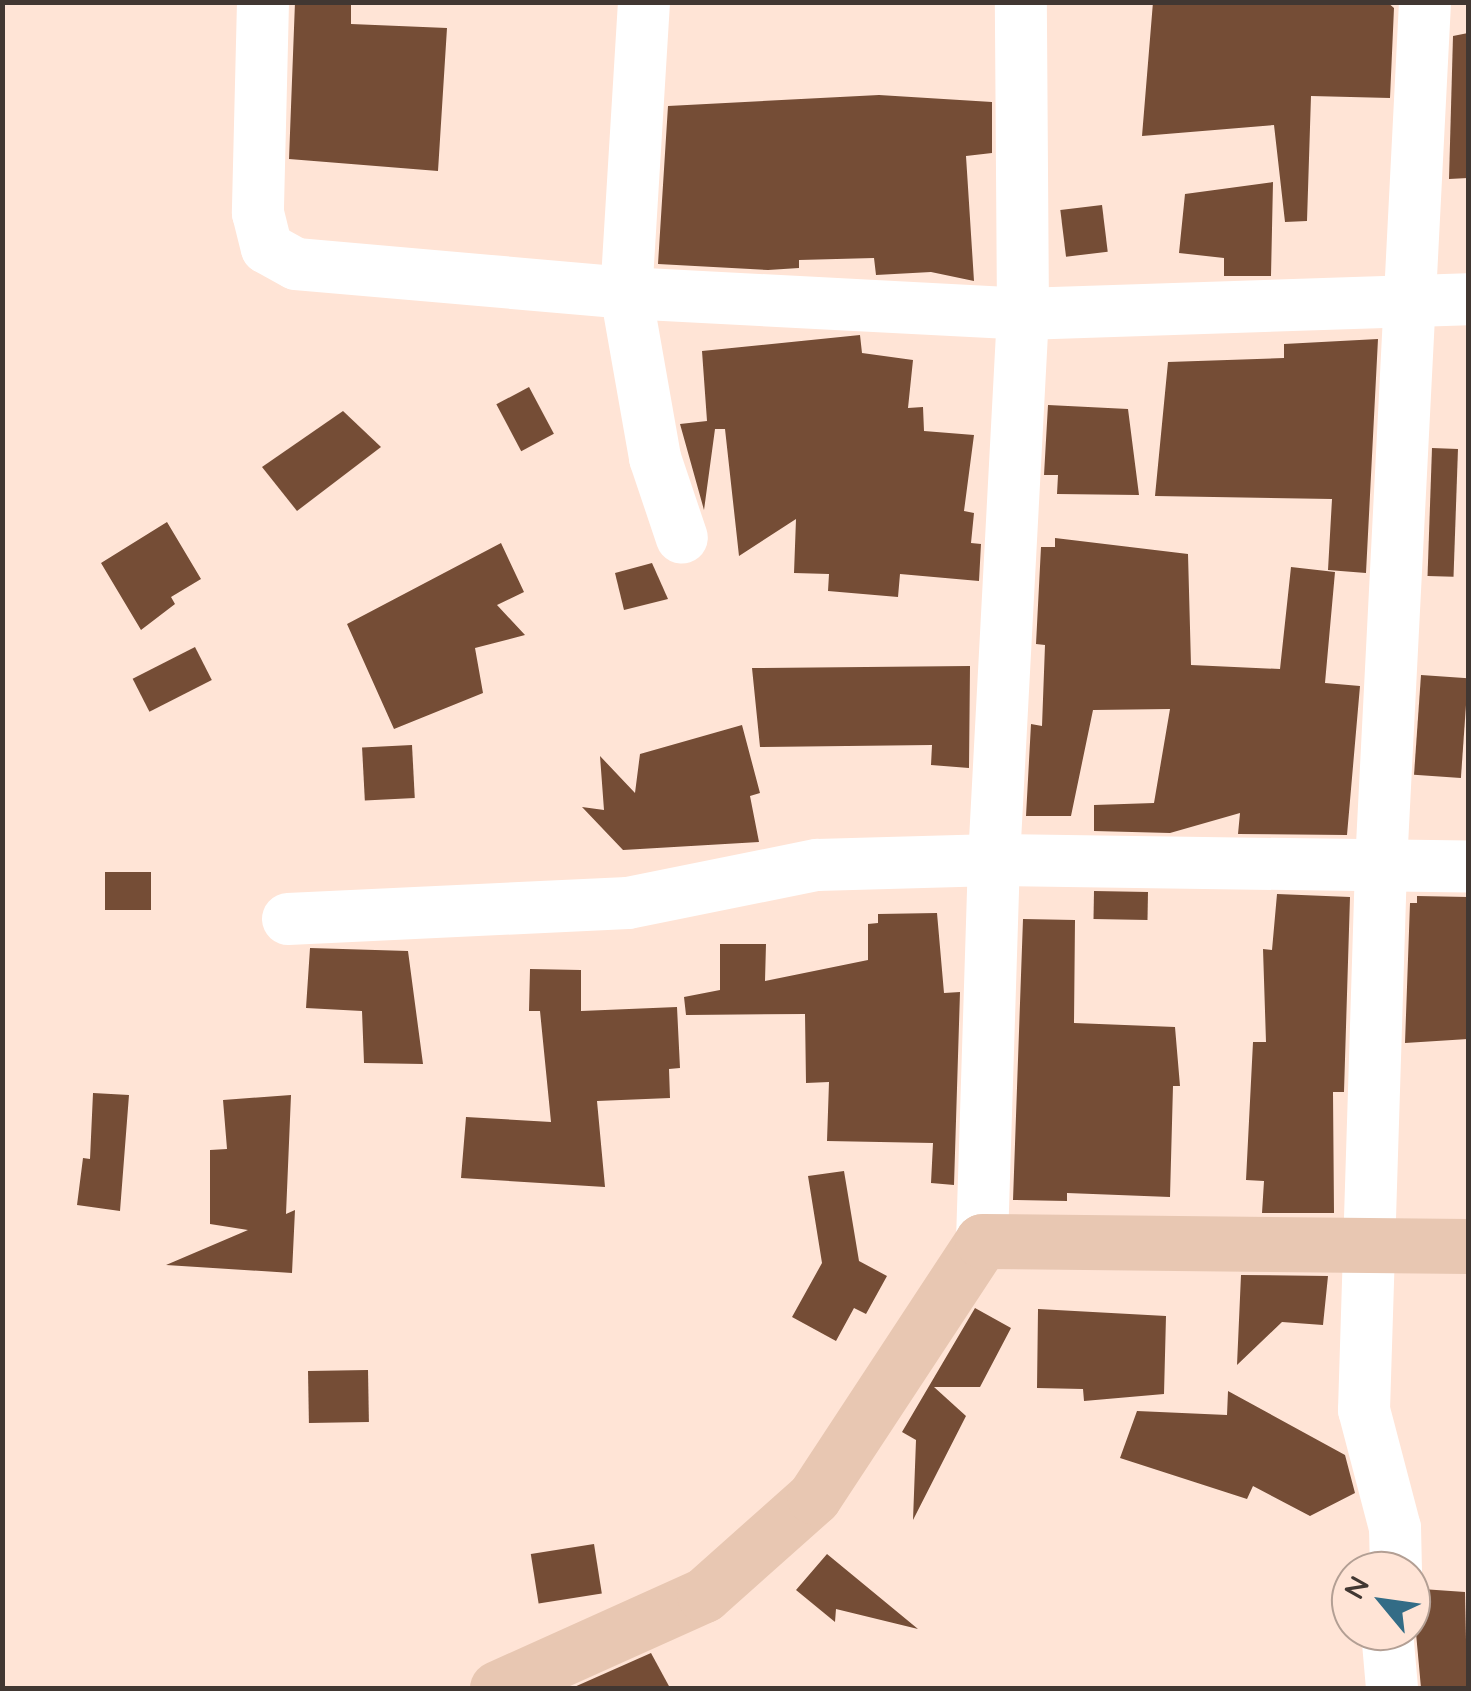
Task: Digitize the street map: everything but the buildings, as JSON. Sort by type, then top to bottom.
[{"type":"main road","points":[[497,1688],[704,1594],[814,1497],[982,1241],[1468,1246]]},
{"type":"street","points":[[264,2],[258,213],[268,248],[296,264],[626,293],[1023,314],[1468,299]]},
{"type":"street","points":[[644,2],[626,293],[655,458],[682,538]]},
{"type":"street","points":[[982,1241],[994,860],[1023,314],[1021,2]]},
{"type":"street","points":[[1396,1551],[1395,1528],[1364,1410],[1381,866],[1425,2]]},
{"type":"street","points":[[288,919],[628,903],[817,865],[994,860],[1468,867]]},
{"type":"street","points":[[1389,1651],[1392,1688]]}]
